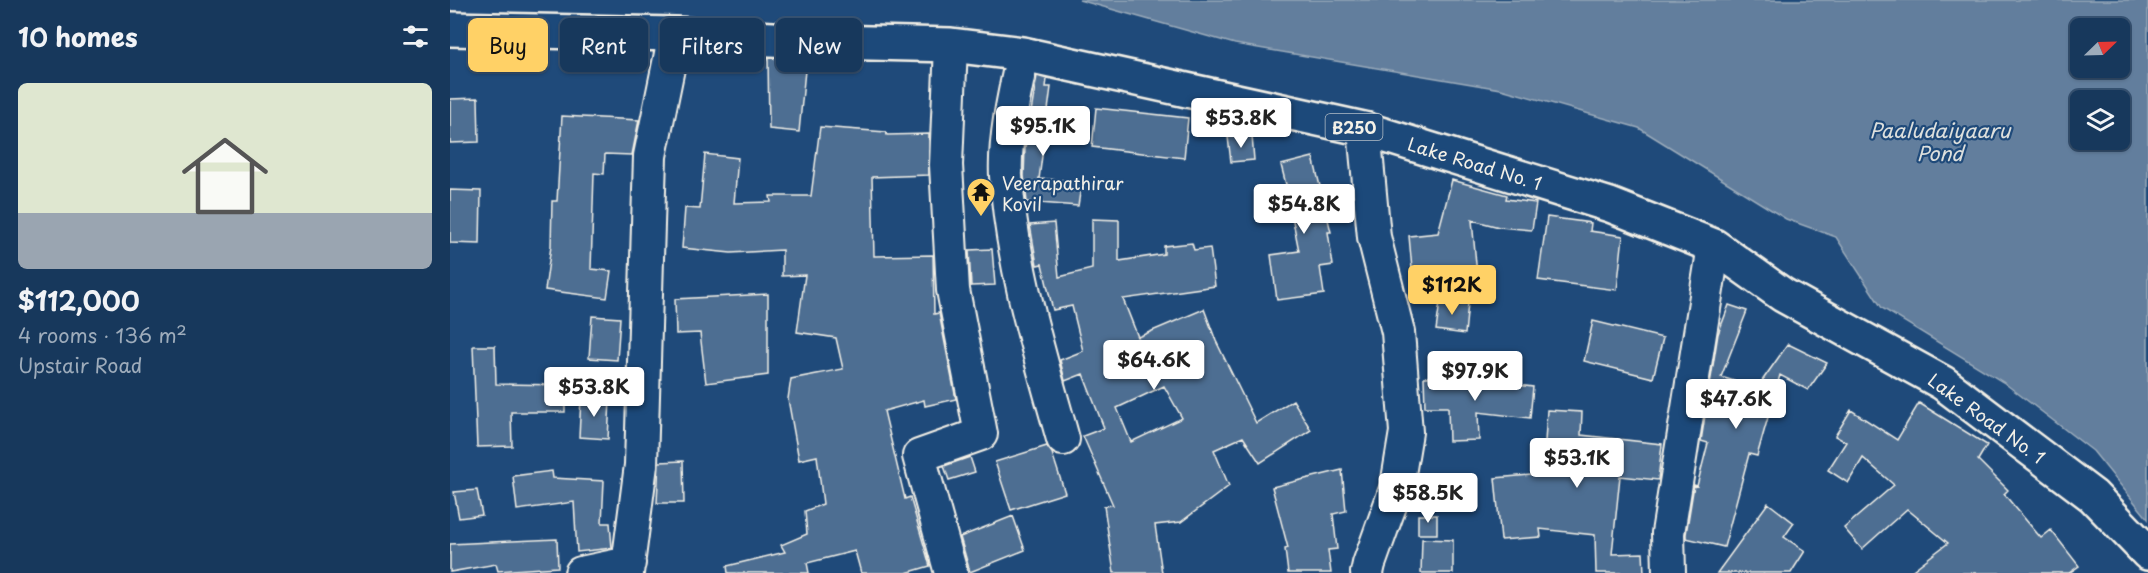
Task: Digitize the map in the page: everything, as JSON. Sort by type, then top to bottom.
[{"type":"main road","name":"Lake Road No. 1","points":[[450,29],[660,34]]},
{"type":"main road","name":"Lake Road No. 1","points":[[764,39],[951,45],[1023,54],[1364,129],[1610,205],[1714,246],[1783,295],[1943,383],[2093,496],[2148,553]]},
{"type":"street","points":[[951,45],[946,165],[953,290],[981,434],[920,456],[951,573]]},
{"type":"street","points":[[1023,54],[1011,111],[1006,174],[1019,275],[1063,440]]},
{"type":"street","points":[[581,573],[628,568],[641,465],[650,156],[667,72]]},
{"type":"street","points":[[1364,129],[1374,237],[1398,332],[1406,432],[1397,486],[1367,573]]},
{"type":"street","points":[[1669,573],[1668,533],[1714,246]]},
{"type":"water","name":"Paaludaiyaaru Pond","points":[[1079,0],[2148,0],[2148,519],[2093,451],[2003,382],[1882,308],[1836,237],[1786,219],[1639,128],[1501,89],[1235,44]]},
{"type":"building","points":[[768,58],[776,58],[776,72],[805,72],[799,132],[769,129]]},
{"type":"building","points":[[1037,76],[1047,79],[1046,87],[1051,87],[1039,179],[1066,180],[1066,183],[1081,186],[1078,206],[1027,202],[1024,176],[1025,148]]},
{"type":"building","points":[[478,98],[479,142],[450,143],[450,99]]},
{"type":"building","points":[[1096,108],[1188,118],[1184,158],[1092,147]]},
{"type":"building","points":[[562,116],[639,120],[632,155],[605,154],[604,174],[594,173],[591,269],[611,271],[607,298],[545,290],[551,246],[552,201],[557,201]]},
{"type":"building","points":[[820,127],[886,132],[887,135],[929,134],[929,175],[872,177],[874,256],[933,255],[934,314],[939,313],[956,399],[925,406],[924,400],[884,411],[905,499],[910,497],[930,566],[906,573],[861,573],[855,551],[807,563],[809,573],[728,573],[727,566],[785,552],[781,545],[807,534],[805,511],[823,504],[817,456],[799,460],[788,399],[791,379],[843,369],[836,338],[797,332],[805,275],[782,276],[782,250],[731,253],[682,248],[685,208],[700,209],[705,154],[738,158],[734,203],[771,202],[770,196],[811,196]]},
{"type":"building","points":[[1252,136],[1254,160],[1231,162],[1228,137]]},
{"type":"building","points":[[1313,157],[1331,232],[1328,232],[1333,265],[1320,267],[1324,294],[1277,300],[1271,255],[1299,251],[1292,216],[1294,216],[1281,165]]},
{"type":"building","points":[[1452,180],[1507,195],[1506,199],[1536,203],[1532,230],[1499,227],[1472,220],[1477,275],[1413,280],[1409,236],[1438,233]]},
{"type":"building","points":[[450,190],[481,191],[480,244],[450,243]]},
{"type":"building","points":[[1547,217],[1591,223],[1590,231],[1623,236],[1617,290],[1538,280]]},
{"type":"building","points":[[1092,219],[1119,220],[1119,261],[1164,254],[1164,246],[1192,243],[1194,250],[1210,248],[1215,286],[1123,299],[1138,337],[1204,309],[1216,341],[1256,423],[1293,400],[1311,430],[1260,463],[1243,437],[1214,450],[1229,486],[1181,522],[1155,525],[1162,573],[1114,573],[1104,506],[1113,505],[1083,436],[1104,428],[1083,374],[1065,381],[1060,360],[1083,351],[1072,306],[1053,310],[1042,264],[1037,265],[1030,225],[1054,223],[1059,277],[1092,269]],"holes":[[[1164,386],[1182,418],[1131,442],[1117,408]]]},
{"type":"building","points":[[992,249],[995,285],[971,286],[969,250]]},
{"type":"building","points":[[768,294],[768,375],[706,383],[700,333],[676,334],[675,299]]},
{"type":"building","points":[[1441,295],[1468,303],[1465,334],[1436,330]]},
{"type":"building","points":[[1729,305],[1747,311],[1721,377],[1757,388],[1788,344],[1827,363],[1808,390],[1780,375],[1757,456],[1749,454],[1724,547],[1686,538],[1686,534],[1694,485],[1697,486],[1708,443],[1701,441],[1718,334]]},
{"type":"building","points":[[592,316],[620,318],[617,360],[589,358]]},
{"type":"building","points":[[1593,321],[1663,338],[1653,378],[1584,361]]},
{"type":"building","points":[[473,346],[495,346],[496,384],[565,385],[565,412],[511,412],[512,446],[477,447]]},
{"type":"building","points":[[1476,376],[1477,380],[1533,387],[1530,418],[1478,412],[1479,440],[1449,441],[1448,407],[1425,407],[1424,377]]},
{"type":"building","points":[[604,380],[625,381],[625,399],[603,398]]},
{"type":"building","points":[[581,398],[610,400],[608,439],[579,437]]},
{"type":"building","points":[[1919,403],[1987,445],[1978,460],[2008,490],[2004,494],[2041,538],[2051,530],[2079,566],[2069,573],[1909,573],[1948,543],[1907,509],[1862,549],[1844,528],[1894,485],[1863,458],[1848,483],[1828,470],[1846,442],[1835,436],[1851,410],[1897,440]]},
{"type":"building","points":[[1547,410],[1582,412],[1581,435],[1662,444],[1658,480],[1620,476],[1612,554],[1643,553],[1644,573],[1596,573],[1595,535],[1540,529],[1541,537],[1501,540],[1495,478],[1543,474]]},
{"type":"building","points":[[1047,446],[1052,453],[1065,493],[1011,510],[995,462]]},
{"type":"building","points":[[970,457],[975,472],[949,480],[944,466]]},
{"type":"building","points":[[683,461],[684,503],[657,503],[659,462]]},
{"type":"building","points":[[1342,470],[1346,511],[1333,514],[1337,549],[1328,550],[1331,573],[1288,573],[1285,549],[1288,548],[1272,487]]},
{"type":"building","points":[[552,471],[553,478],[604,481],[602,523],[610,523],[612,548],[577,552],[574,502],[517,510],[513,476]]},
{"type":"building","points":[[477,490],[482,515],[459,518],[454,492]]},
{"type":"building","points":[[1768,503],[1794,523],[1784,537],[1805,551],[1791,573],[1717,573]]},
{"type":"building","points":[[1418,515],[1437,515],[1437,534],[1418,534]]},
{"type":"building","points":[[1013,516],[1025,550],[970,572],[960,537]]},
{"type":"building","points":[[557,539],[558,567],[498,571],[496,564],[450,572],[450,544]]},
{"type":"building","points":[[1422,539],[1453,540],[1453,573],[1421,573]]},
{"type":"place","name":"Veerapathirar Kovil","points":[[981,218]]}]
